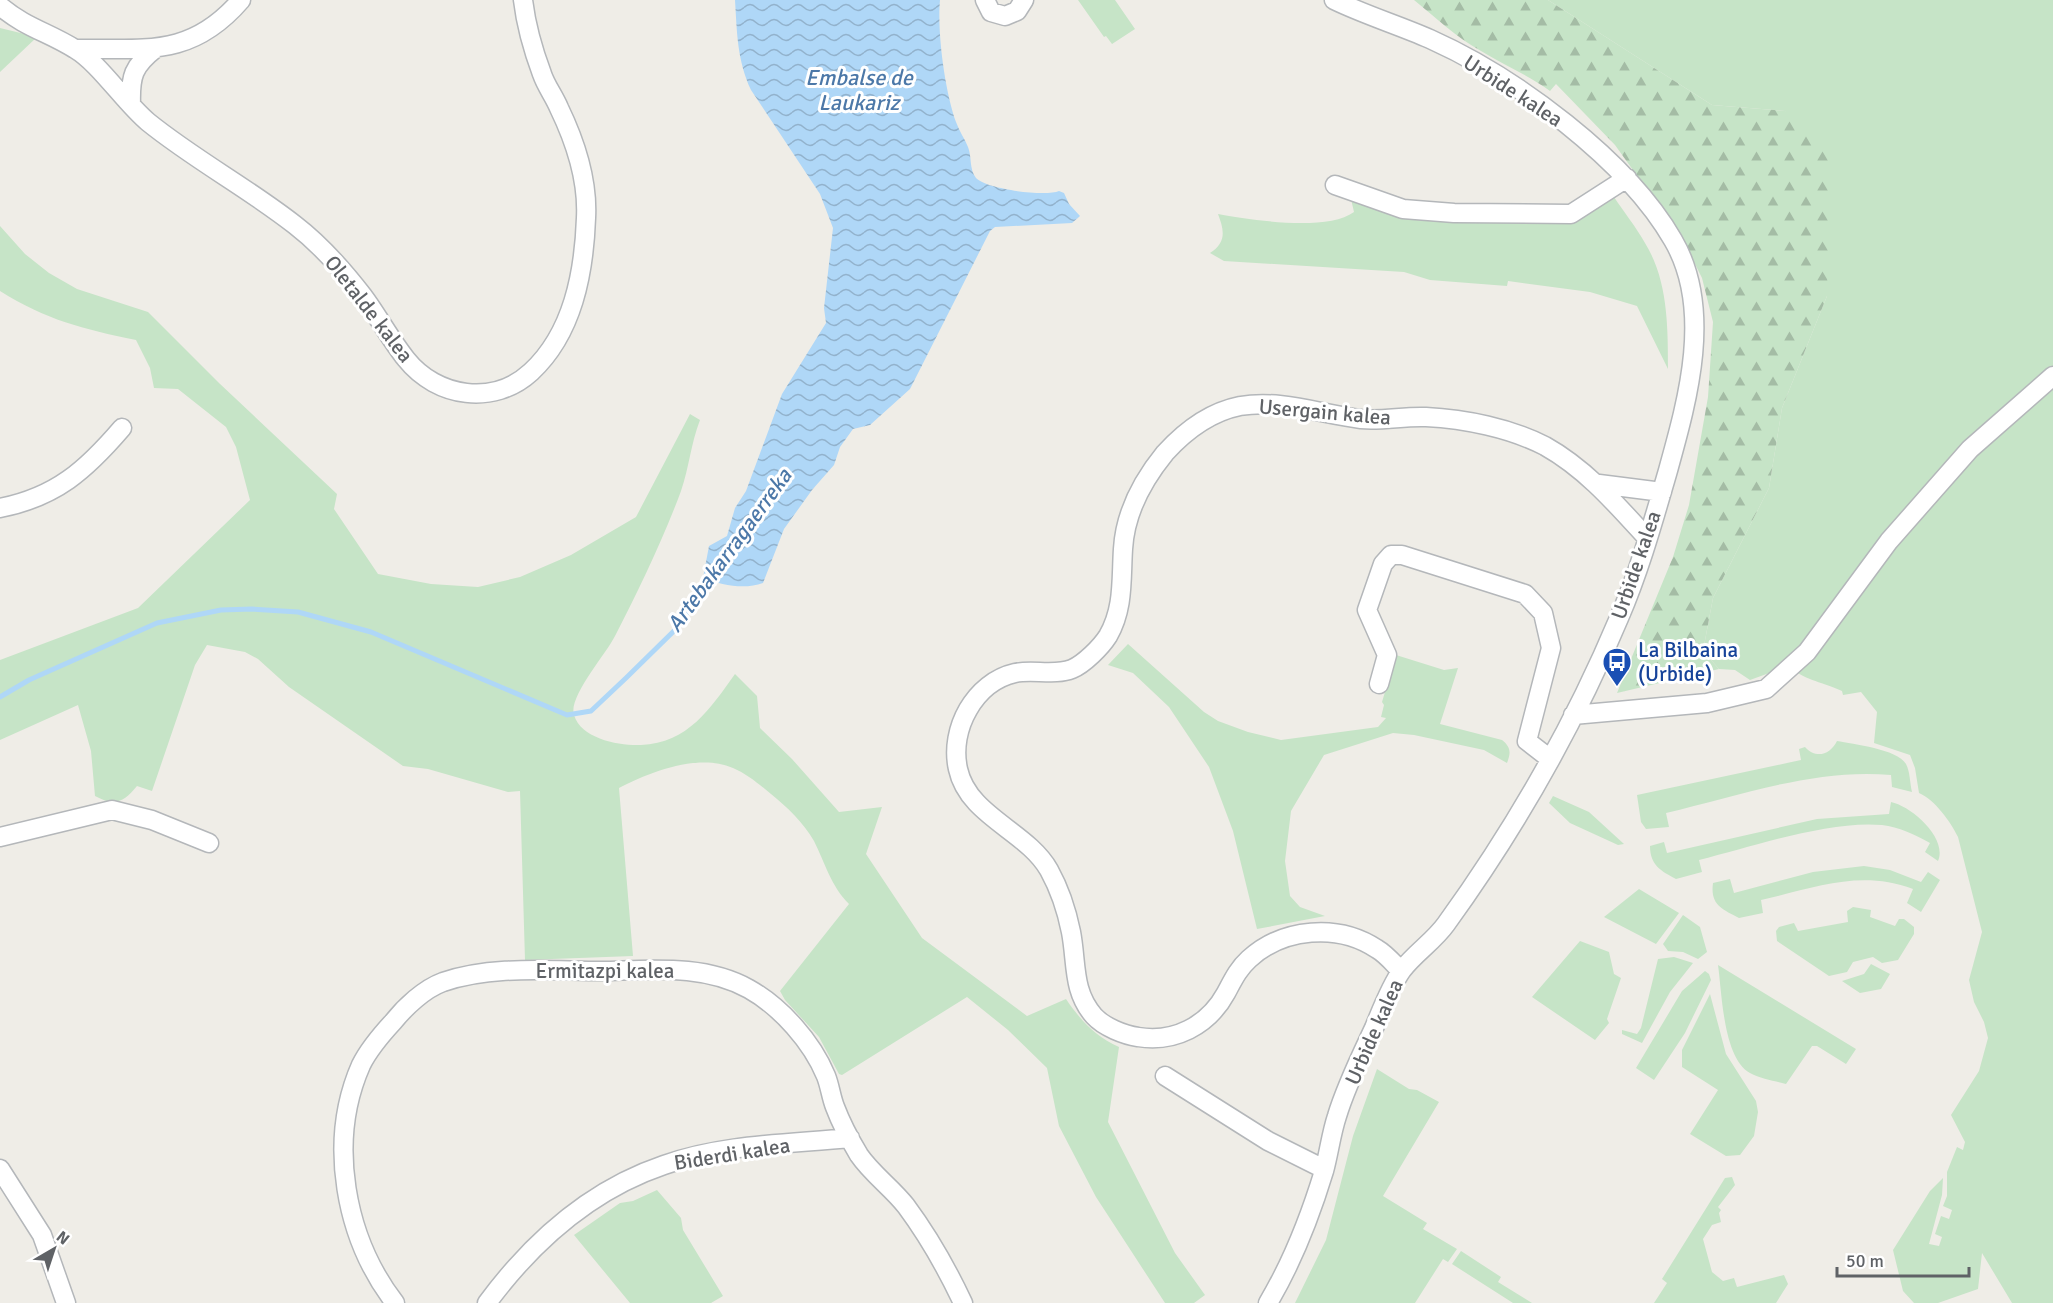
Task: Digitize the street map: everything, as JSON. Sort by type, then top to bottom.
[{"type":"street","points":[[77,49],[156,48],[185,43],[222,22],[241,0]]},
{"type":"street","name":"Oletalde kalea","points":[[0,6],[19,22],[77,49],[147,121],[267,204],[305,234],[334,260],[364,297],[408,361],[423,373],[453,390],[471,395],[488,395],[508,388],[543,361],[568,320],[580,277],[586,216],[581,166],[560,110],[543,76],[526,23],[524,0]]},
{"type":"street","points":[[985,0],[992,12],[1005,16],[1017,11],[1024,0]]},
{"type":"street","name":"Urbide kalea","points":[[1269,1303],[1306,1226],[1324,1169],[1337,1116],[1356,1067],[1401,971],[1444,928],[1523,805],[1574,715],[1619,617],[1662,492],[1688,384],[1693,348],[1693,313],[1688,278],[1676,244],[1657,215],[1627,178],[1584,139],[1510,84],[1432,40],[1334,0]]},
{"type":"street","name":"Oletalde kalea","points":[[0,21],[19,22]]},
{"type":"street","points":[[131,105],[132,75],[141,60],[156,48]]},
{"type":"street","points":[[1335,185],[1403,209],[1454,213],[1571,214],[1627,178]]},
{"type":"street","points":[[1574,715],[1707,704],[1766,689],[1807,652],[1889,541],[1970,449],[2053,376]]},
{"type":"street","name":"Usergain kalea","points":[[1401,971],[1378,949],[1343,933],[1308,932],[1279,940],[1251,957],[1236,974],[1224,997],[1204,1020],[1183,1034],[1158,1040],[1130,1036],[1101,1023],[1085,1003],[1079,990],[1069,925],[1049,870],[1037,854],[988,814],[968,791],[958,771],[959,727],[966,711],[992,682],[1016,672],[1071,669],[1101,646],[1118,614],[1122,592],[1123,544],[1128,521],[1143,484],[1179,439],[1191,428],[1223,411],[1241,406],[1299,406],[1335,416],[1372,420],[1425,417],[1491,426],[1542,445],[1599,484],[1647,538]]},
{"type":"street","points":[[0,508],[65,485],[94,461],[122,428]]},
{"type":"street","name":"Usergain kalea","points":[[1599,484],[1662,492]]},
{"type":"street","points":[[1379,684],[1387,655],[1367,610],[1383,564],[1391,555],[1402,555],[1525,594],[1543,613],[1551,648],[1527,741],[1549,758]]},
{"type":"street","points":[[0,837],[112,810],[152,820],[209,843]]},
{"type":"street","name":"Ermitazpi kalea","points":[[395,1303],[366,1256],[355,1228],[343,1164],[349,1102],[361,1065],[376,1041],[406,1007],[440,983],[485,973],[675,969],[713,974],[750,989],[789,1022],[810,1046],[826,1076],[835,1108],[861,1157],[905,1205],[938,1251],[963,1303]]},
{"type":"street","points":[[1165,1076],[1268,1141],[1324,1169]]},
{"type":"street","name":"Biderdi kalea","points":[[487,1303],[513,1268],[557,1224],[617,1184],[665,1164],[706,1154],[850,1138]]},
{"type":"street","points":[[0,1169],[42,1235],[66,1303]]},
{"type":"green space","points":[[1078,0],[1115,0],[1135,29],[1112,44],[1106,36],[1104,37]]},
{"type":"green space","points":[[1414,0],[1548,0],[1712,105],[1785,111],[1832,154],[1827,296],[1782,408],[1769,488],[1713,598],[1703,651],[1719,669],[1617,693],[1673,557],[1689,505],[1708,397],[1713,322],[1702,278],[1683,240],[1615,145],[1556,84],[1550,91],[1472,46]]},
{"type":"green space","points":[[1548,0],[2053,0],[2053,1303],[2012,1303],[1982,1253],[1978,1289],[1938,1303],[1914,1303],[1903,1291],[1893,1250],[1930,1191],[1943,1178],[1942,1195],[1929,1244],[1939,1246],[1942,1237],[1935,1234],[1941,1216],[1949,1219],[1952,1210],[1943,1206],[1947,1196],[1947,1172],[1957,1147],[1963,1150],[1965,1142],[1951,1115],[1979,1071],[1988,1038],[1984,1022],[1974,1002],[1969,980],[1982,932],[1955,831],[1936,806],[1919,793],[1915,768],[1910,755],[1874,743],[1877,712],[1861,692],[1843,695],[1842,691],[1806,677],[1785,663],[1772,672],[1750,680],[1735,670],[1719,669],[1703,651],[1713,598],[1769,488],[1782,408],[1827,296],[1785,111],[1712,105]]},
{"type":"green space","points":[[0,28],[37,37],[0,72]]},
{"type":"green space","points":[[1614,197],[1645,243],[1658,272],[1667,320],[1668,369],[1637,306],[1590,292],[1508,281],[1507,286],[1430,280],[1404,272],[1224,261],[1210,253],[1222,240],[1222,225],[1218,214],[1288,223],[1326,222],[1354,212],[1351,199],[1395,214],[1495,222]]},
{"type":"green space","points":[[0,226],[25,254],[49,273],[77,289],[148,312],[219,383],[337,494],[334,509],[378,574],[431,584],[478,587],[520,577],[571,555],[636,517],[690,414],[700,420],[681,491],[659,545],[615,636],[577,698],[574,715],[578,723],[584,730],[612,742],[632,745],[658,743],[685,731],[696,722],[735,674],[757,696],[760,728],[792,759],[839,812],[882,807],[866,854],[922,938],[1027,1016],[1066,999],[1089,1027],[1119,1047],[1108,1122],[1175,1253],[1205,1295],[1194,1303],[1165,1303],[1096,1197],[1059,1126],[1047,1068],[1008,1030],[967,997],[842,1075],[839,1074],[819,1037],[785,1000],[780,991],[849,904],[837,890],[814,841],[800,821],[762,787],[733,768],[705,763],[674,766],[619,788],[633,956],[525,960],[520,791],[508,792],[428,769],[403,766],[289,687],[258,659],[245,652],[207,645],[195,665],[152,791],[137,786],[128,796],[114,802],[95,796],[91,751],[78,705],[0,740],[0,660],[138,608],[250,500],[236,447],[226,427],[178,389],[154,388],[150,368],[136,340],[65,322],[33,309],[0,291]]},
{"type":"green space","points":[[1128,644],[1204,712],[1218,721],[1248,732],[1281,740],[1378,727],[1386,718],[1381,717],[1384,705],[1382,702],[1396,655],[1444,670],[1458,668],[1440,724],[1502,740],[1510,753],[1507,763],[1484,750],[1414,735],[1393,733],[1324,755],[1291,811],[1285,861],[1290,896],[1300,907],[1325,916],[1257,929],[1233,831],[1209,767],[1169,707],[1133,673],[1108,665]]},
{"type":"green space","points":[[1837,741],[1894,754],[1906,764],[1912,792],[1892,787],[1891,775],[1863,774],[1806,779],[1666,813],[1669,827],[1646,829],[1641,822],[1637,795],[1801,760],[1799,749],[1805,747],[1809,751],[1822,754],[1831,750]]},
{"type":"green space","points":[[1553,796],[1589,812],[1624,844],[1618,845],[1570,823],[1549,803]]},
{"type":"green space","points":[[1891,802],[1908,810],[1926,824],[1938,843],[1940,852],[1938,861],[1925,852],[1930,843],[1906,831],[1882,825],[1815,830],[1766,842],[1699,860],[1702,872],[1676,879],[1657,867],[1652,858],[1650,846],[1664,842],[1667,853],[1817,819],[1889,814]]},
{"type":"green space","points":[[1864,866],[1890,870],[1921,882],[1928,872],[1940,880],[1921,912],[1907,903],[1913,889],[1893,883],[1874,881],[1837,882],[1761,900],[1763,913],[1739,918],[1718,905],[1713,896],[1713,883],[1730,879],[1734,893],[1813,872]]},
{"type":"green space","points":[[1639,889],[1679,913],[1656,944],[1604,917]]},
{"type":"green space","points":[[1853,907],[1871,910],[1870,917],[1895,926],[1899,919],[1904,919],[1914,927],[1914,934],[1898,960],[1882,963],[1873,957],[1853,962],[1847,972],[1829,976],[1777,941],[1776,931],[1779,927],[1794,923],[1798,931],[1848,922],[1847,911]]},
{"type":"green space","points":[[1683,915],[1700,927],[1707,952],[1698,959],[1683,952],[1668,951],[1663,944]]},
{"type":"green space","points":[[1580,941],[1609,952],[1614,974],[1621,978],[1607,1019],[1609,1023],[1595,1040],[1532,997]]},
{"type":"green space","points":[[1674,957],[1693,963],[1670,992],[1642,1043],[1622,1034],[1622,1030],[1637,1034],[1641,1028],[1658,959]]},
{"type":"green space","points":[[1871,964],[1890,974],[1881,989],[1860,993],[1842,981],[1864,974]]},
{"type":"green space","points":[[1718,965],[1856,1049],[1846,1064],[1817,1046],[1812,1046],[1786,1084],[1750,1073],[1734,1054],[1729,1040]]},
{"type":"green space","points":[[1705,971],[1711,980],[1685,1033],[1654,1080],[1636,1068],[1682,991]]},
{"type":"green space","points":[[1710,994],[1726,1054],[1756,1101],[1758,1112],[1754,1136],[1740,1155],[1726,1156],[1690,1134],[1718,1090],[1682,1067],[1682,1050]]},
{"type":"green space","points":[[1377,1069],[1409,1089],[1417,1090],[1439,1102],[1383,1196],[1427,1223],[1423,1229],[1457,1249],[1448,1262],[1443,1259],[1415,1303],[1295,1303],[1326,1240],[1353,1136]]},
{"type":"green space","points":[[1732,1177],[1735,1185],[1718,1207],[1721,1210],[1719,1213],[1721,1222],[1712,1225],[1703,1239],[1712,1272],[1723,1281],[1734,1278],[1737,1287],[1784,1275],[1788,1284],[1776,1303],[1654,1303],[1667,1283],[1662,1279],[1725,1178]]},
{"type":"green space","points":[[657,1190],[681,1218],[683,1230],[723,1296],[711,1303],[630,1303],[574,1235],[620,1203],[633,1201]]},
{"type":"green space","points":[[1461,1251],[1501,1277],[1498,1282],[1532,1303],[1513,1303],[1452,1264]]},
{"type":"water","name":"Embalse de Laukariz","points":[[735,0],[940,0],[941,45],[948,94],[956,122],[968,147],[972,171],[976,178],[1003,189],[1042,193],[1059,191],[1064,193],[1069,204],[1080,216],[1072,223],[995,227],[990,231],[910,389],[870,425],[853,429],[840,447],[834,465],[812,490],[784,529],[763,583],[741,586],[725,585],[703,578],[709,546],[727,536],[735,508],[746,491],[782,394],[826,323],[824,308],[833,228],[820,194],[746,79],[740,57]]},
{"type":"waterway","name":"Artebakarragaerreka","points":[[0,697],[29,680],[157,623],[221,610],[252,609],[298,612],[371,632],[567,715],[591,711],[680,625],[691,605],[715,576]]},
{"type":"place","name":"La Bilbaina (Urbide)","points":[[1617,688]]}]
